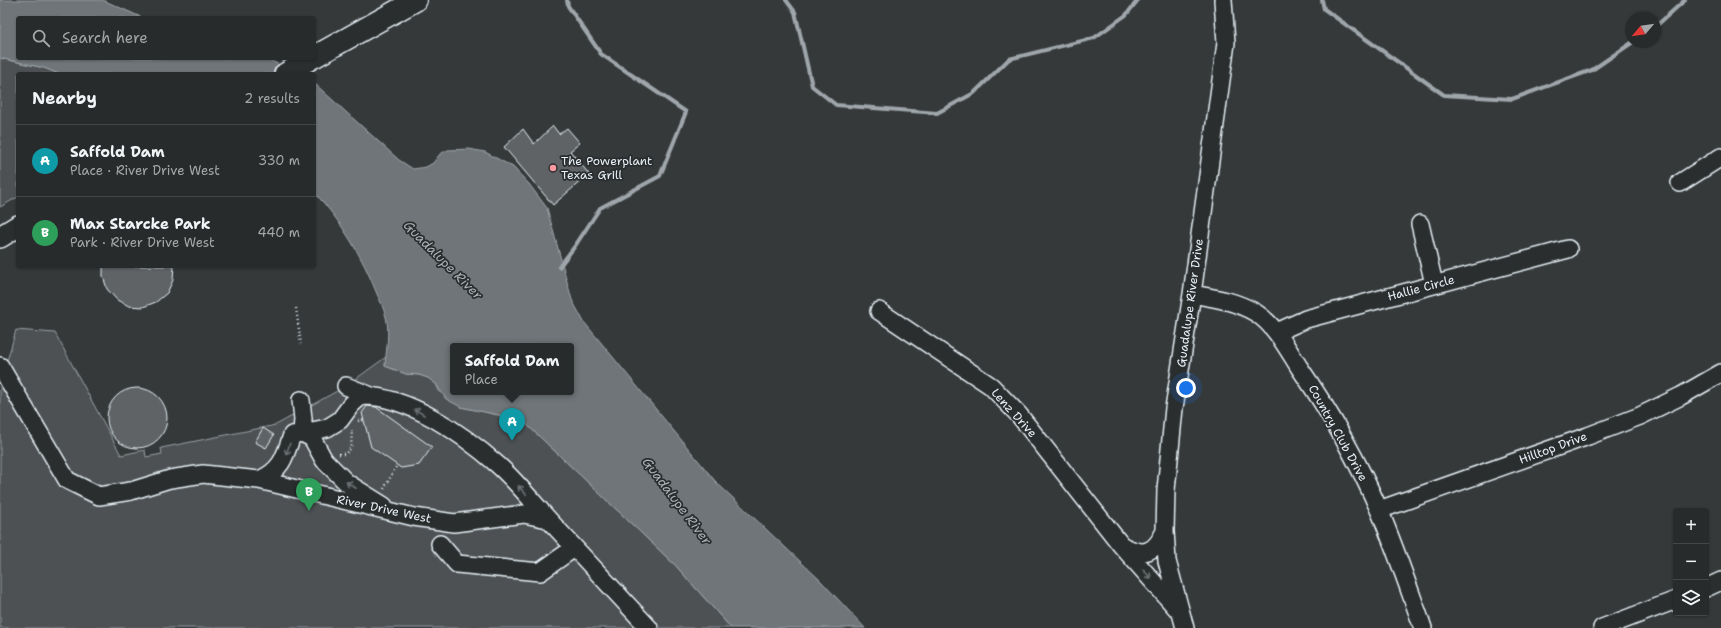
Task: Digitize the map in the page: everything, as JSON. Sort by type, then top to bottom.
[{"type":"main road","points":[[316,56],[416,0]]},
{"type":"main road","points":[[288,72],[309,60]]},
{"type":"main road","points":[[0,237],[16,227]]},
{"type":"street","name":"Guadalupe River Drive","points":[[1185,628],[1167,561],[1165,531],[1166,490],[1174,408],[1192,294],[1226,43],[1223,3]]},
{"type":"street","points":[[1680,182],[1721,157]]},
{"type":"street","points":[[1420,224],[1434,284]]},
{"type":"street","name":"Hallie Circle","points":[[1276,332],[1306,319],[1568,249]]},
{"type":"street","name":"Country Club Drive","points":[[1192,294],[1235,302],[1257,314],[1276,332],[1322,401],[1347,446],[1379,510],[1423,628]]},
{"type":"street","name":"Lenz Drive","points":[[879,311],[991,386],[1019,415],[1121,545],[1180,612]]},
{"type":"street","name":"River Drive West","points":[[0,366],[67,480],[99,496],[131,491],[170,479],[204,474],[259,480],[396,513],[454,523],[524,514],[548,519]]},
{"type":"street","name":"Hilltop Drive","points":[[1379,510],[1580,439],[1640,416],[1681,396],[1721,373]]},
{"type":"street","points":[[259,480],[270,476],[282,463],[292,435],[327,428],[340,420],[351,406],[351,396],[346,386],[371,396],[392,400],[413,408],[459,434],[499,466],[649,628]]},
{"type":"street","points":[[301,400],[303,419],[302,433]]},
{"type":"street","points":[[302,433],[312,438],[324,460],[347,483],[396,513]]},
{"type":"street","points":[[1121,545],[1134,552],[1147,552],[1159,544],[1165,531]]},
{"type":"street","points":[[440,544],[457,564],[540,572],[574,548]]},
{"type":"street","points":[[1709,587],[1721,581]]},
{"type":"street","points":[[1602,628],[1673,601]]},
{"type":"path","points":[[296,308],[301,344]]},
{"type":"path","points":[[355,422],[364,420]]},
{"type":"path","points":[[317,448],[329,443],[332,444],[338,453],[345,454],[351,448],[354,426]]},
{"type":"path","points":[[376,501],[397,465]]},
{"type":"shaded area","points":[[0,58],[44,68],[54,72],[16,72],[16,198],[0,207]]},
{"type":"shaded area","points":[[16,330],[55,333],[121,455],[145,450],[146,457],[162,454],[161,448],[276,425],[346,386],[386,357],[385,366],[406,374],[419,375],[428,378],[436,384],[439,391],[461,407],[522,420],[676,566],[731,628],[0,628],[0,371],[4,371]]},
{"type":"water","points":[[0,0],[103,0],[139,16],[16,16],[16,60],[270,60],[293,72],[54,72],[44,68],[0,58]]},
{"type":"water","name":"Guadalupe River","points":[[316,85],[399,160],[413,169],[426,167],[433,163],[440,154],[448,150],[469,149],[485,152],[513,167],[529,184],[547,208],[572,300],[584,322],[716,482],[820,580],[865,628],[731,628],[676,566],[522,420],[461,407],[446,399],[436,384],[428,378],[419,375],[406,374],[385,366],[388,329],[382,305],[358,253],[334,215],[316,194]]},
{"type":"building","name":"The Powerplant Texas Grill","points":[[553,126],[559,134],[567,128],[580,143],[570,151],[589,174],[553,205],[504,147],[523,129],[534,144]]},
{"type":"building","points":[[103,268],[174,268],[173,280],[167,293],[156,302],[143,307],[129,306],[117,300],[107,289],[103,276]]},
{"type":"building","points":[[137,388],[153,393],[158,397],[162,402],[167,418],[162,434],[158,439],[153,443],[137,448],[121,443],[116,439],[112,434],[107,418],[112,402],[116,397],[121,393]]},
{"type":"building","points":[[367,406],[376,407],[432,447],[419,465],[401,468],[371,447],[362,413]]},
{"type":"building","points":[[263,428],[274,435],[266,448],[255,442]]},
{"type":"waterway","points":[[559,267],[600,208],[660,176],[686,112],[601,54],[568,6],[567,0]]},
{"type":"waterway","points":[[786,0],[795,12],[812,86],[836,105],[937,113],[974,93],[1009,59],[1094,38],[1126,15],[1138,0]]},
{"type":"waterway","points":[[1322,0],[1324,9],[1444,95],[1512,99],[1592,70],[1625,47]]},
{"type":"waterway","points":[[1661,22],[1685,0]]},
{"type":"place","name":"The Powerplant Texas Grill","points":[[553,168]]},
{"type":"place","name":"Saffold Dam","points":[[512,441]]},
{"type":"place","name":"Max Starcke Park","points":[[309,511]]}]
